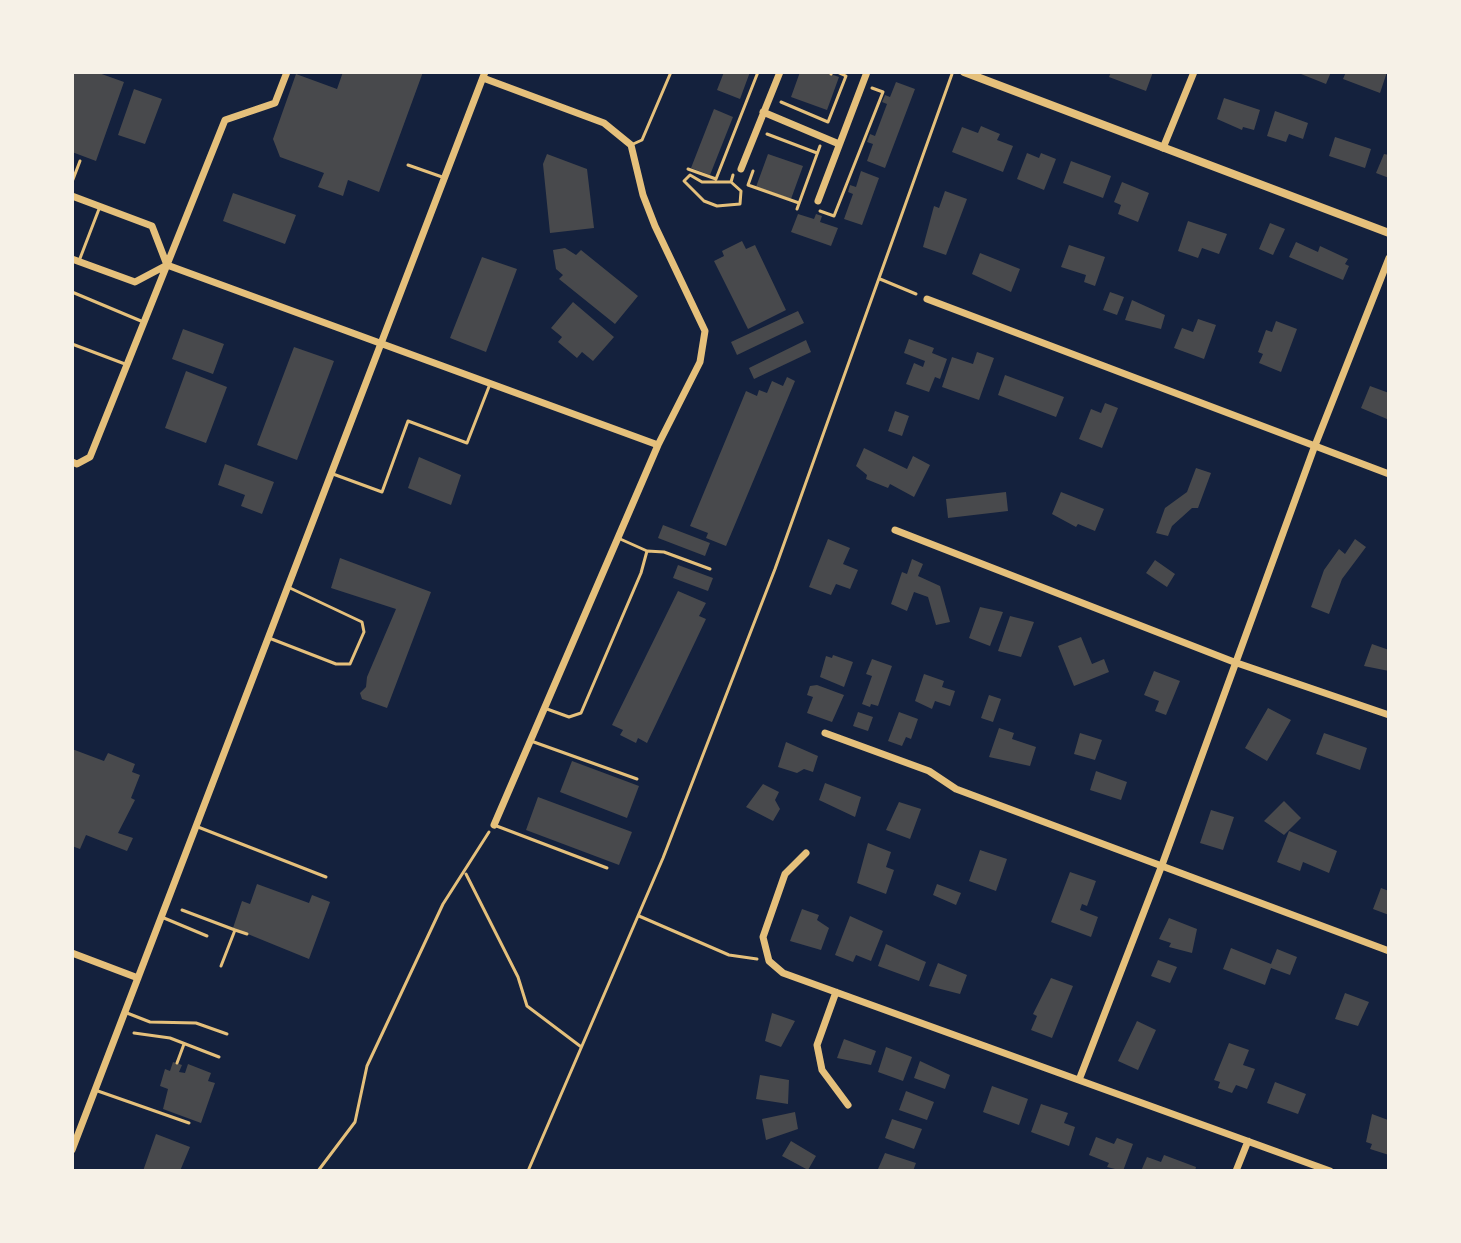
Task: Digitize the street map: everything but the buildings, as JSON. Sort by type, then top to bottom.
[{"type":"street","points":[[74,463],[90,457],[225,120],[275,103],[287,72]]},
{"type":"street","points":[[741,169],[780,72]]},
{"type":"street","points":[[818,201],[867,72]]},
{"type":"street","points":[[964,72],[1389,233]]},
{"type":"street","points":[[1163,148],[1194,72]]},
{"type":"street","points":[[72,1150],[484,75],[604,123],[631,145],[643,195],[655,226],[705,331],[700,362],[658,445],[494,825]]},
{"type":"street","points":[[763,112],[839,144]]},
{"type":"street","points":[[72,196],[152,226],[167,265]]},
{"type":"street","points":[[1079,1080],[1162,865],[1314,448],[1389,258]]},
{"type":"street","points":[[75,260],[135,282],[167,265],[658,445]]},
{"type":"street","points":[[927,299],[1389,474]]},
{"type":"street","points":[[895,530],[1234,662],[1389,715]]},
{"type":"street","points":[[825,733],[929,771],[956,789],[1389,951]]},
{"type":"street","points":[[806,853],[785,874],[763,937],[769,961],[783,973],[1330,1171]]},
{"type":"street","points":[[72,953],[138,978]]},
{"type":"street","points":[[836,992],[817,1045],[822,1070],[848,1105]]},
{"type":"street","points":[[1236,1171],[1248,1141]]},
{"type":"lane","points":[[631,145],[642,140],[671,72]]},
{"type":"lane","points":[[72,182],[80,161]]},
{"type":"lane","points":[[408,165],[445,178]]},
{"type":"lane","points":[[75,260],[99,206]]},
{"type":"lane","points":[[72,292],[145,323]]},
{"type":"lane","points":[[72,344],[129,365]]},
{"type":"lane","points":[[331,473],[382,492],[408,421],[467,443],[490,384]]},
{"type":"lane","points":[[618,538],[647,551],[664,552],[710,569]]},
{"type":"lane","points":[[546,708],[569,717],[581,713],[641,573],[647,551]]},
{"type":"lane","points":[[267,637],[345,666],[350,664],[364,632],[362,622],[352,615],[287,586]]},
{"type":"lane","points":[[531,741],[637,779]]},
{"type":"lane","points":[[194,825],[326,877]]},
{"type":"lane","points":[[494,825],[607,868]]},
{"type":"lane","points":[[161,917],[207,936]]},
{"type":"lane","points":[[125,1012],[150,1022],[196,1023],[227,1034]]},
{"type":"lane","points":[[95,1090],[189,1123]]},
{"type":"path","points":[[688,169],[716,179],[758,72]]},
{"type":"path","points":[[528,1171],[639,916],[775,569],[952,72]]},
{"type":"path","points":[[781,101],[828,122],[846,76],[833,73]]},
{"type":"path","points":[[812,214],[816,210],[834,216],[883,92],[868,86]]},
{"type":"path","points":[[832,97],[837,99]]},
{"type":"path","points":[[799,110],[802,101]]},
{"type":"path","points":[[763,146],[768,134],[817,153]]},
{"type":"path","points":[[797,209],[821,142]]},
{"type":"path","points":[[754,169],[748,185],[799,203]]},
{"type":"path","points":[[690,175],[702,182],[731,182],[741,191],[740,204],[717,206],[704,201],[684,181],[690,175]]},
{"type":"path","points":[[731,182],[733,175]]},
{"type":"path","points":[[880,279],[927,299]]},
{"type":"path","points":[[318,1171],[355,1122],[367,1066],[443,904],[466,873],[474,853],[494,825]]},
{"type":"path","points":[[466,873],[518,977],[527,1006],[580,1046]]},
{"type":"path","points":[[182,910],[247,934]]},
{"type":"path","points":[[639,916],[729,955],[769,961]]},
{"type":"path","points":[[221,966],[235,930]]},
{"type":"path","points":[[134,1033],[184,1044],[219,1057]]},
{"type":"path","points":[[177,1063],[184,1044]]}]
